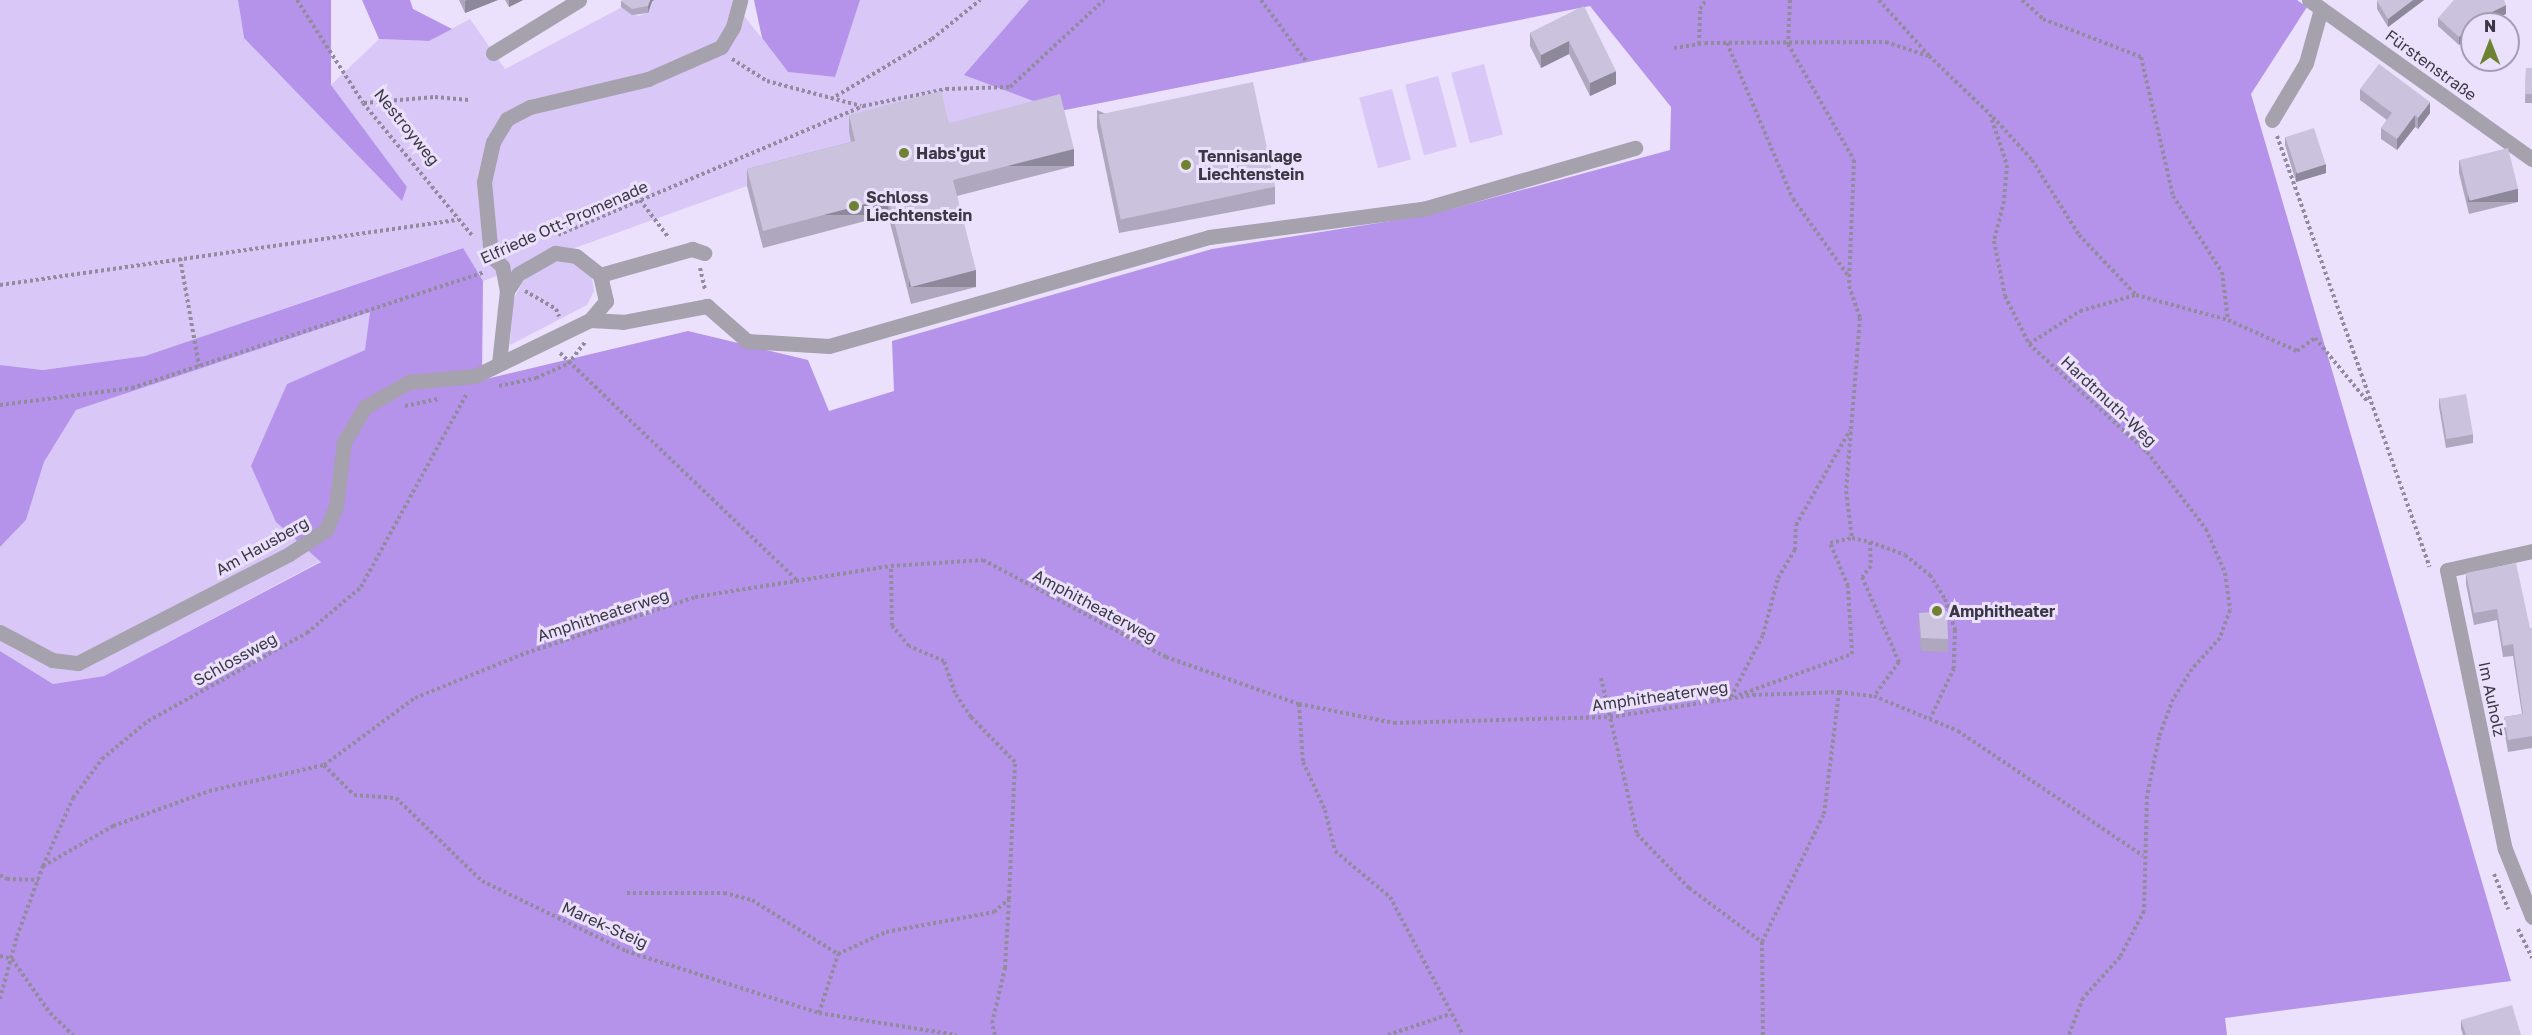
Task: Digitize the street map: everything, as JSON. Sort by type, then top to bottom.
[{"type":"street","points":[[493,53],[579,0]]},
{"type":"street","points":[[509,287],[497,261],[484,182],[493,142],[507,119],[530,108],[648,78],[721,47],[734,27],[740,0]]},
{"type":"street","points":[[2272,120],[2306,63],[2315,4]]},
{"type":"street","name":"Fürstenstraße","points":[[2315,4],[2532,159]]},
{"type":"street","name":"Am Hausberg","points":[[0,632],[52,660],[78,663],[289,554],[326,530],[336,506],[344,442],[365,407],[409,382],[475,376],[590,320],[623,322],[707,306],[747,341],[828,346],[1209,237],[1423,210],[1635,148]]},
{"type":"street","points":[[600,275],[692,249],[704,253]]},
{"type":"street","points":[[499,363],[509,287],[518,274],[555,253],[576,255],[600,275],[606,301],[590,320]]},
{"type":"street","name":"Im Auholz","points":[[2532,551],[2447,570],[2505,849],[2532,917]]},
{"type":"path","name":"Nestroyweg","points":[[297,0],[363,103],[458,220],[497,261]]},
{"type":"path","points":[[831,99],[932,39],[980,0]]},
{"type":"path","name":"Elfriede Ott-Promenade","points":[[548,241],[862,106],[946,89],[1010,87],[1104,0]]},
{"type":"path","points":[[1261,0],[1306,61]]},
{"type":"path","points":[[1699,44],[1700,9],[1706,0]]},
{"type":"path","points":[[1790,0],[1788,44],[1854,160],[1850,278],[1860,318],[1846,491],[1852,538]]},
{"type":"path","name":"Hardtmuth-Weg","points":[[1878,0],[1929,56],[1990,114],[2007,165],[2004,201],[1994,241],[2005,296],[2029,344],[2147,452],[2206,529],[2225,573],[2230,610],[2220,638],[2192,669],[2173,699],[2159,737],[2147,796],[2143,856],[2144,911],[2120,957],[2083,998],[2069,1035]]},
{"type":"path","points":[[2022,0],[2043,19],[2140,57],[2173,196],[2222,272],[2228,320]]},
{"type":"path","points":[[1674,48],[1726,43],[1886,42],[1929,56]]},
{"type":"path","points":[[1726,43],[1793,199],[1850,278]]},
{"type":"path","points":[[721,47],[730,58],[767,81],[862,106]]},
{"type":"path","points":[[363,103],[435,97],[469,100]]},
{"type":"path","points":[[1990,114],[2032,160],[2079,235],[2136,295]]},
{"type":"path","points":[[2272,120],[2370,404],[2432,573]]},
{"type":"path","points":[[0,285],[458,220]]},
{"type":"path","points":[[180,258],[199,366]]},
{"type":"path","name":"Elfriede Ott-Promenade","points":[[0,405],[132,388],[497,261]]},
{"type":"path","points":[[509,287],[556,309],[561,320],[550,338],[568,364],[797,581]]},
{"type":"path","points":[[2029,344],[2080,311],[2136,295],[2228,320],[2297,351],[2315,338],[2370,404]]},
{"type":"path","name":"Schlossweg","points":[[0,999],[43,866],[73,798],[102,759],[148,721],[307,633],[362,587],[475,376]]},
{"type":"path","points":[[1731,698],[1763,635],[1778,578],[1795,550],[1796,525],[1851,428]]},
{"type":"path","points":[[1731,698],[1851,654],[1847,617],[1848,586],[1830,543],[1852,538],[1905,555],[1930,575],[1946,599],[1955,630],[1954,668],[1947,690],[1930,719]]},
{"type":"path","points":[[1870,542],[1871,566],[1862,578],[1899,662],[1874,696]]},
{"type":"path","name":"Amphitheaterweg","points":[[43,866],[113,826],[209,791],[324,765],[415,698],[526,653],[695,597],[891,566],[983,560],[1166,657],[1299,704],[1394,723],[1610,717],[1731,698],[1839,692],[1874,696],[1958,731],[2143,856]]},
{"type":"path","points":[[891,566],[892,626],[909,646],[944,661],[955,693],[971,717],[1015,762],[1005,968],[992,1023],[995,1035]]},
{"type":"path","points":[[1601,678],[1637,834],[1689,888],[1762,942]]},
{"type":"path","points":[[1763,1035],[1762,942],[1824,813],[1839,692]]},
{"type":"path","points":[[1299,704],[1303,762],[1325,810],[1335,851],[1390,897],[1463,1035]]},
{"type":"path","name":"Marek-Steig","points":[[324,765],[354,795],[396,798],[482,881],[626,951],[819,1013],[956,1035]]},
{"type":"path","points":[[0,875],[7,879],[39,880]]},
{"type":"path","points":[[627,893],[724,893],[752,900],[838,954]]},
{"type":"path","points":[[819,1013],[838,954],[886,932],[994,912],[1010,899]]},
{"type":"path","points":[[0,956],[12,959],[50,1013],[73,1035]]},
{"type":"path","points":[[1388,1035],[1450,1014]]},
{"type":"shaded area","points":[[0,0],[238,0],[244,38],[402,200],[407,187],[331,85],[379,39],[429,41],[470,19],[505,69],[624,6],[638,16],[648,13],[654,0],[732,0],[788,72],[834,77],[860,0],[1029,0],[965,75],[1060,111],[747,186],[483,281],[462,248],[145,356],[43,370],[0,365]]},
{"type":"shaded area","points":[[238,0],[331,0],[331,85],[407,187],[402,201],[244,38]]},
{"type":"shaded area","points":[[362,0],[410,0],[413,9],[452,29],[429,41],[379,39]]},
{"type":"shaded area","points":[[754,0],[860,0],[835,77],[788,72],[762,38]]},
{"type":"shaded area","points":[[1029,0],[2297,0],[2307,7],[2251,94],[2511,981],[2225,1018],[2227,1035],[0,1035],[0,651],[53,684],[104,676],[321,562],[276,522],[251,466],[287,384],[365,350],[370,312],[76,410],[44,462],[26,520],[0,547],[0,365],[43,370],[145,356],[463,248],[483,281],[482,380],[688,331],[808,360],[829,411],[894,391],[892,341],[1212,249],[1429,215],[1670,150],[1671,107],[1590,6],[1060,111],[964,75]]},
{"type":"shaded area","points":[[1484,64],[1503,135],[1470,143],[1451,73]]},
{"type":"shaded area","points":[[1438,76],[1457,147],[1424,155],[1405,85]]},
{"type":"shaded area","points":[[1392,89],[1411,160],[1378,168],[1359,98]]},
{"type":"shaded area","points":[[564,260],[578,261],[592,278],[594,291],[587,305],[510,345],[513,300],[523,282],[537,267]]},
{"type":"shaded area","points":[[370,312],[366,350],[287,384],[276,522],[321,561],[104,676],[53,684],[0,651],[0,547],[26,520],[44,462],[76,410]]},
{"type":"building","points":[[622,0],[650,0],[648,6],[632,9]]},
{"type":"building","points":[[2413,0],[2388,19],[2377,1]]},
{"type":"building","points":[[2454,0],[2504,0],[2506,5],[2492,12],[2460,12],[2459,37],[2438,18]]},
{"type":"building","points":[[1584,6],[1616,71],[1590,83],[1569,41],[1541,55],[1530,33]]},
{"type":"building","points":[[2379,64],[2430,102],[2418,118],[2415,115],[2397,139],[2381,128],[2392,113],[2360,89]]},
{"type":"building","points":[[2526,68],[2532,68],[2532,94],[2525,94]]},
{"type":"building","name":"Tennisanlage Liechtenstein","points":[[1253,82],[1275,187],[1121,220],[1098,115]]},
{"type":"building","name":"Schloss Liechtenstein","points":[[941,91],[949,123],[1060,94],[1074,149],[953,180],[976,270],[911,287],[888,198],[763,231],[747,169],[855,141],[849,115]]},
{"type":"building","points":[[2314,128],[2326,164],[2297,173],[2285,137]]},
{"type":"building","points":[[2508,148],[2518,189],[2470,201],[2459,160]]},
{"type":"building","points":[[2466,394],[2473,434],[2447,439],[2439,399]]},
{"type":"building","points":[[2516,563],[2530,628],[2532,628],[2532,736],[2508,740],[2504,717],[2523,714],[2513,644],[2503,646],[2497,609],[2474,613],[2466,573]]},
{"type":"building","points":[[1947,611],[1948,639],[1921,638],[1919,613]]},
{"type":"building","points":[[2512,1005],[2521,1035],[2466,1035],[2461,1020]]},
{"type":"place","name":"Habs'gut","points":[[904,153]]},
{"type":"place","name":"Tennisanlage Liechtenstein","points":[[1186,165]]},
{"type":"place","name":"Schloss Liechtenstein","points":[[854,206]]},
{"type":"place","name":"Amphitheater","points":[[1937,611]]}]
